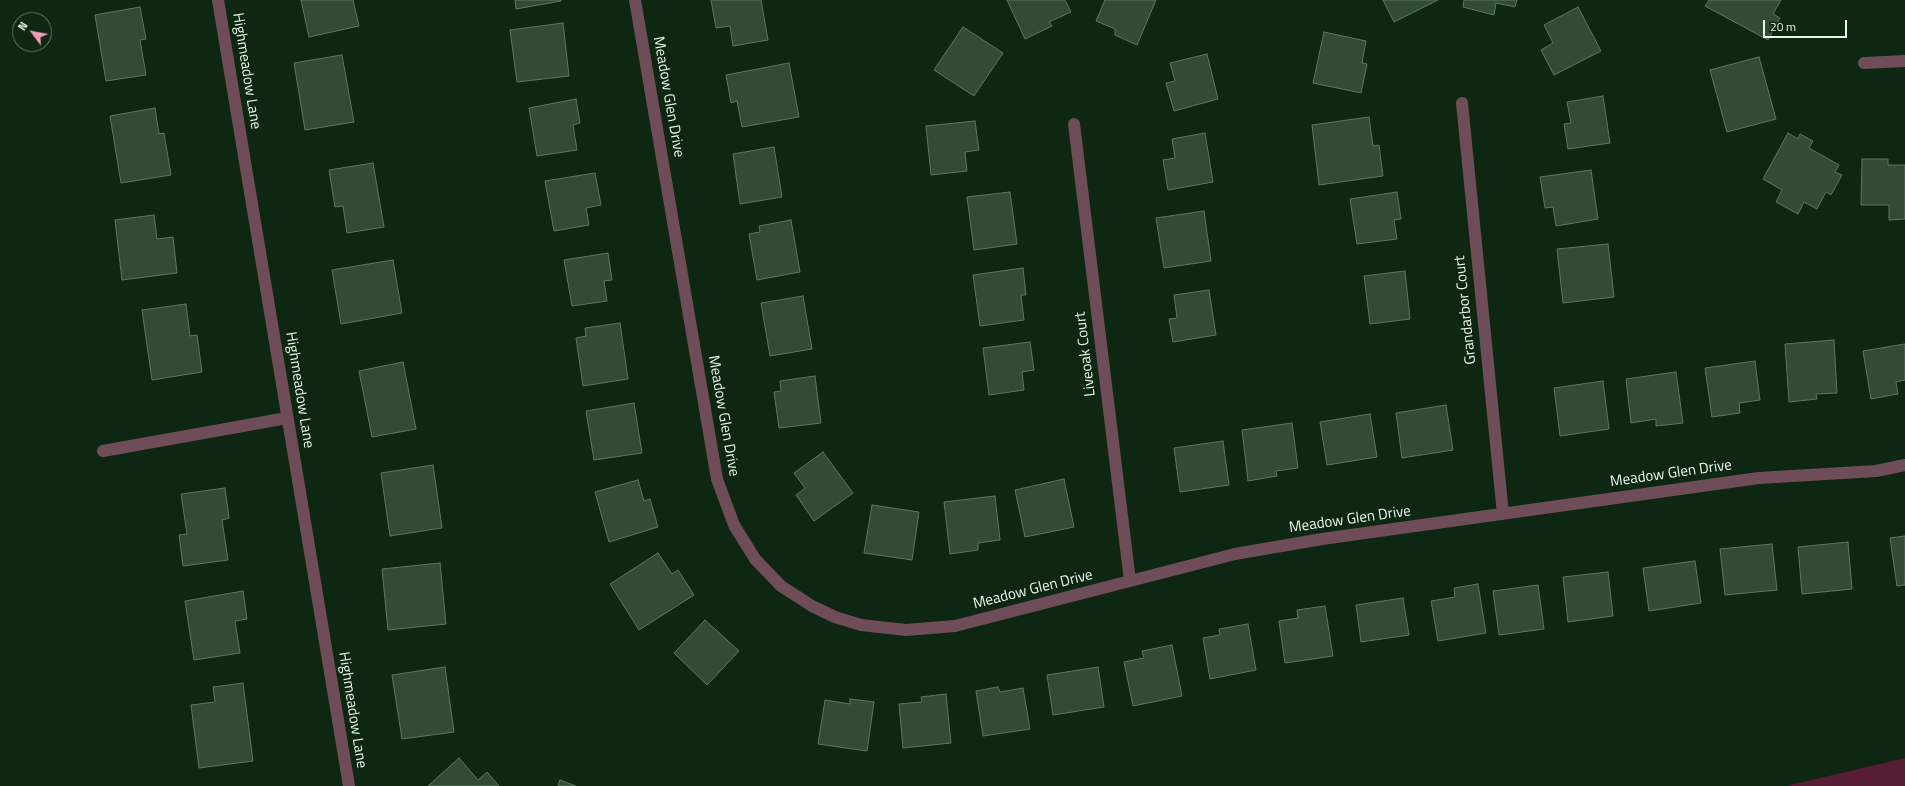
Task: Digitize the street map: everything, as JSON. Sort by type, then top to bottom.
[{"type":"street","name":"Highmeadow Lane","points":[[218,0],[349,786]]},
{"type":"street","name":"Meadow Glen Drive","points":[[635,0],[717,479],[734,525],[755,559],[781,586],[812,606],[835,617],[861,626],[906,630],[955,626],[1235,554],[1322,539],[1759,478],[1876,471],[1905,465]]},
{"type":"street","points":[[1864,63],[1905,61]]},
{"type":"street","name":"Grandarbor Court","points":[[1462,103],[1503,514]]},
{"type":"street","name":"Liveoak Court","points":[[1074,124],[1130,581]]},
{"type":"street","points":[[103,451],[287,418]]},
{"type":"shaded area","points":[[1905,758],[1905,786],[1786,786]]},
{"type":"building","points":[[301,0],[353,0],[359,26],[309,37]]},
{"type":"building","points":[[515,0],[561,0],[561,1],[516,9]]},
{"type":"building","points":[[711,0],[761,0],[768,40],[733,46],[730,26],[716,28]]},
{"type":"building","points":[[1007,0],[1065,0],[1071,12],[1049,22],[1052,26],[1025,39]]},
{"type":"building","points":[[1105,0],[1156,0],[1137,45],[1115,35],[1115,29],[1096,21]]},
{"type":"building","points":[[1383,0],[1438,0],[1394,22]]},
{"type":"building","points":[[1464,0],[1517,0],[1515,7],[1496,3],[1494,15],[1463,7]]},
{"type":"building","points":[[1709,0],[1781,0],[1773,14],[1780,18],[1768,40],[1705,6]]},
{"type":"building","points":[[140,7],[146,39],[140,40],[146,75],[106,81],[95,15]]},
{"type":"building","points":[[1578,7],[1601,51],[1554,75],[1541,50],[1553,43],[1544,25]]},
{"type":"building","points":[[563,23],[569,76],[517,82],[510,30]]},
{"type":"building","points":[[963,27],[1003,53],[974,96],[934,70]]},
{"type":"building","points":[[1324,32],[1366,41],[1362,63],[1367,64],[1361,93],[1313,83]]},
{"type":"building","points":[[1207,54],[1218,99],[1174,111],[1166,83],[1175,81],[1170,63]]},
{"type":"building","points":[[342,55],[354,122],[305,130],[294,63]]},
{"type":"building","points":[[1759,57],[1776,119],[1727,132],[1710,70]]},
{"type":"building","points":[[789,63],[799,117],[742,127],[737,101],[731,103],[726,75]]},
{"type":"building","points":[[1603,96],[1610,143],[1568,149],[1564,124],[1571,123],[1567,102]]},
{"type":"building","points":[[576,99],[580,123],[573,125],[577,150],[537,156],[529,108]]},
{"type":"building","points":[[155,108],[159,134],[164,133],[171,175],[121,183],[110,116]]},
{"type":"building","points":[[1369,117],[1373,146],[1379,145],[1383,176],[1319,185],[1312,125]]},
{"type":"building","points":[[975,121],[979,150],[965,152],[967,171],[931,175],[926,126]]},
{"type":"building","points":[[1205,133],[1213,182],[1168,190],[1163,160],[1175,158],[1172,139]]},
{"type":"building","points":[[1788,133],[1798,139],[1800,134],[1813,141],[1809,148],[1839,165],[1835,172],[1842,175],[1831,195],[1826,192],[1817,209],[1804,202],[1798,214],[1776,202],[1782,190],[1763,179]]},
{"type":"building","points":[[774,147],[782,197],[740,204],[733,154]]},
{"type":"building","points":[[1862,159],[1888,159],[1888,165],[1905,165],[1905,219],[1889,220],[1889,205],[1861,205]]},
{"type":"building","points":[[373,163],[384,227],[347,233],[343,206],[335,207],[329,170]]},
{"type":"building","points":[[1591,170],[1598,219],[1556,226],[1553,207],[1545,208],[1540,177]]},
{"type":"building","points":[[595,173],[601,205],[586,208],[589,225],[554,231],[545,181]]},
{"type":"building","points":[[1010,192],[1017,244],[974,250],[967,197]]},
{"type":"building","points":[[1397,192],[1401,219],[1394,220],[1397,239],[1357,244],[1350,199]]},
{"type":"building","points":[[1204,211],[1211,261],[1164,268],[1156,218]]},
{"type":"building","points":[[154,215],[157,239],[173,237],[177,273],[122,280],[115,220]]},
{"type":"building","points":[[791,220],[800,272],[757,280],[749,234],[760,232],[759,226]]},
{"type":"building","points":[[1608,244],[1614,297],[1563,303],[1557,249]]},
{"type":"building","points":[[608,253],[612,280],[604,281],[607,301],[572,306],[564,260]]},
{"type":"building","points":[[393,260],[402,313],[341,324],[332,270]]},
{"type":"building","points":[[1023,268],[1026,295],[1021,295],[1024,320],[980,326],[973,275]]},
{"type":"building","points":[[1405,271],[1410,319],[1370,324],[1364,276]]},
{"type":"building","points":[[1209,290],[1216,335],[1173,342],[1169,319],[1177,318],[1174,295]]},
{"type":"building","points":[[803,296],[812,349],[770,356],[761,303]]},
{"type":"building","points":[[186,304],[190,336],[197,335],[202,372],[152,380],[142,310]]},
{"type":"building","points":[[620,323],[628,379],[583,386],[576,338],[586,336],[585,328]]},
{"type":"building","points":[[1834,340],[1837,393],[1816,394],[1817,399],[1789,402],[1785,344]]},
{"type":"building","points":[[1030,342],[1034,370],[1022,372],[1024,390],[989,395],[983,348]]},
{"type":"building","points":[[1905,344],[1905,380],[1896,382],[1898,394],[1871,399],[1863,351]]},
{"type":"building","points":[[1755,361],[1760,400],[1739,403],[1740,413],[1712,417],[1705,368]]},
{"type":"building","points":[[403,362],[416,429],[372,437],[359,371]]},
{"type":"building","points":[[1676,372],[1683,423],[1656,426],[1656,419],[1631,423],[1626,379]]},
{"type":"building","points":[[815,376],[821,423],[779,428],[774,392],[781,391],[780,381]]},
{"type":"building","points":[[1603,381],[1609,429],[1560,436],[1554,388]]},
{"type":"building","points":[[634,403],[642,453],[594,460],[586,411]]},
{"type":"building","points":[[1446,405],[1453,450],[1402,458],[1396,413]]},
{"type":"building","points":[[1370,414],[1377,457],[1327,465],[1320,422]]},
{"type":"building","points":[[1292,423],[1298,468],[1276,471],[1277,476],[1248,481],[1242,430]]},
{"type":"building","points":[[1223,441],[1229,485],[1180,492],[1174,448]]},
{"type":"building","points":[[823,452],[853,493],[814,521],[796,495],[805,488],[794,473]]},
{"type":"building","points":[[433,465],[442,528],[390,536],[381,473]]},
{"type":"building","points":[[1064,479],[1074,527],[1025,537],[1015,490]]},
{"type":"building","points":[[638,480],[644,501],[650,499],[658,527],[609,542],[595,492]]},
{"type":"building","points":[[225,488],[229,518],[222,520],[228,560],[183,566],[179,535],[187,534],[181,494]]},
{"type":"building","points":[[995,496],[1000,540],[978,543],[978,550],[950,554],[944,502]]},
{"type":"building","points":[[872,505],[919,512],[912,560],[864,553]]},
{"type":"building","points":[[1905,536],[1905,585],[1897,586],[1890,538]]},
{"type":"building","points":[[1848,542],[1852,589],[1802,594],[1798,547]]},
{"type":"building","points":[[1772,544],[1777,590],[1725,595],[1720,549]]},
{"type":"building","points":[[658,553],[672,574],[678,570],[694,595],[639,630],[610,584]]},
{"type":"building","points":[[1695,561],[1701,603],[1649,611],[1643,568]]},
{"type":"building","points":[[440,563],[446,624],[388,630],[382,569]]},
{"type":"building","points":[[1608,572],[1613,616],[1568,622],[1563,577]]},
{"type":"building","points":[[1478,584],[1486,633],[1438,641],[1431,601],[1455,597],[1454,588]]},
{"type":"building","points":[[1538,585],[1544,629],[1499,635],[1493,591]]},
{"type":"building","points":[[243,591],[247,619],[235,621],[240,653],[194,660],[185,601]]},
{"type":"building","points":[[1403,598],[1409,635],[1361,642],[1356,605]]},
{"type":"building","points":[[1325,606],[1333,656],[1285,663],[1279,621],[1298,618],[1297,610]]},
{"type":"building","points":[[705,620],[739,651],[707,685],[674,653]]},
{"type":"building","points":[[1248,624],[1256,670],[1210,679],[1203,638],[1220,635],[1219,629]]},
{"type":"building","points":[[1172,645],[1182,696],[1133,706],[1124,662],[1144,658],[1142,651]]},
{"type":"building","points":[[445,667],[454,732],[402,739],[392,675]]},
{"type":"building","points":[[1098,667],[1104,707],[1053,715],[1047,675]]},
{"type":"building","points":[[243,683],[253,761],[199,768],[191,705],[215,702],[213,687]]},
{"type":"building","points":[[998,687],[1000,692],[1023,688],[1030,729],[983,736],[976,691]]},
{"type":"building","points":[[946,694],[951,743],[903,748],[899,704],[922,702],[921,697]]},
{"type":"building","points":[[850,699],[874,702],[867,751],[818,744],[825,700],[850,704]]},
{"type":"building","points":[[459,758],[478,780],[487,772],[499,786],[428,786]]},
{"type":"building","points":[[560,780],[576,786],[558,786]]}]
